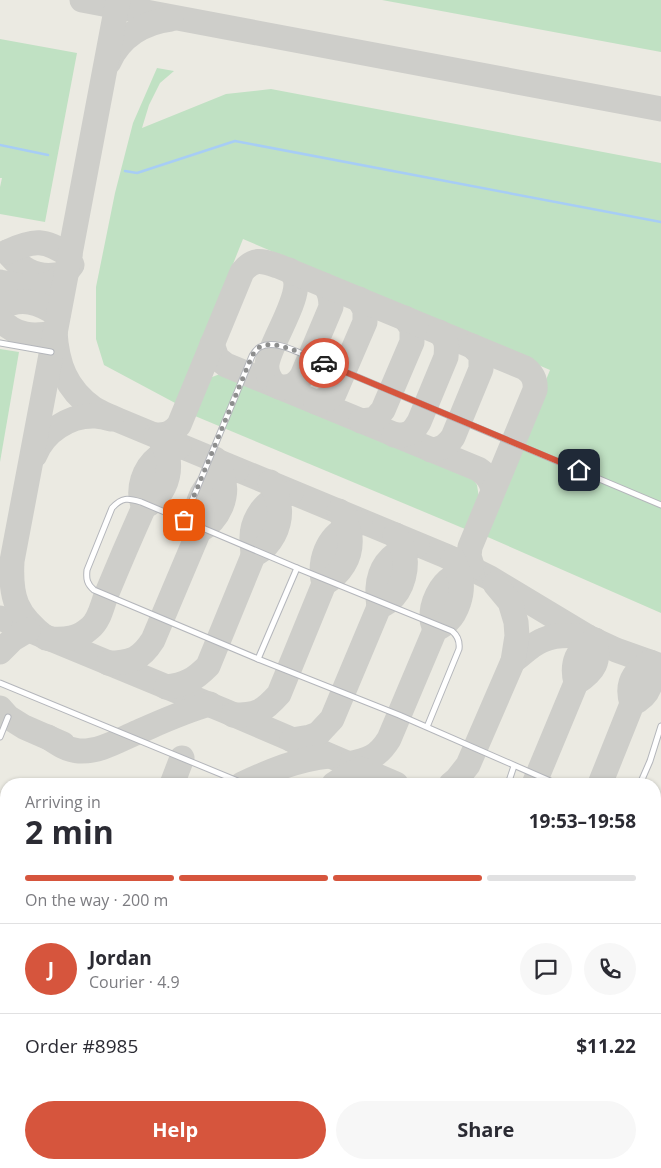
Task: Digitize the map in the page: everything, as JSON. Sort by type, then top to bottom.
[{"type":"lane","points":[[0,343],[51,352]]},
{"type":"lane","points":[[184,520],[252,356],[258,348],[266,344],[283,346],[310,357],[661,505]]},
{"type":"lane","points":[[427,727],[459,649],[460,642],[457,635],[452,631],[131,499],[124,499],[112,508],[87,570],[88,584],[94,590],[258,659],[399,715],[543,778]]},
{"type":"lane","points":[[258,659],[297,568]]},
{"type":"lane","points":[[0,683],[230,778]]},
{"type":"lane","points":[[0,737],[8,717]]},
{"type":"lane","points":[[643,778],[661,726]]},
{"type":"lane","points":[[510,778],[514,766]]},
{"type":"green space","points":[[382,0],[661,0],[661,52]]},
{"type":"green space","points":[[0,39],[77,53],[45,222],[0,214],[2,178],[0,178]]},
{"type":"green space","points":[[157,68],[174,71],[160,83],[149,105],[142,128],[226,94],[271,89],[661,163],[661,613],[483,535],[550,370],[243,239],[177,404],[104,365],[96,339],[96,287],[115,193],[133,123]]},
{"type":"green space","points":[[0,349],[19,352],[0,462]]},
{"type":"green space","points":[[220,374],[234,375],[461,470],[471,476],[477,485],[479,498],[468,526],[465,529],[195,416],[192,408],[198,390],[207,379]]},
{"type":"waterway","points":[[125,171],[137,173],[235,141],[661,222]]},
{"type":"waterway","points":[[0,145],[48,155]]},
{"type":"taxiway","points":[[82,0],[661,109]]},
{"type":"taxiway","points":[[46,638],[28,621],[17,605],[12,585],[12,561],[118,0]]},
{"type":"taxiway","points":[[109,62],[120,45],[134,32],[151,23],[171,19]]},
{"type":"taxiway","points":[[7,252],[32,243],[39,243],[53,246],[70,256]]},
{"type":"taxiway","points":[[7,252],[28,271],[41,275],[56,275]]},
{"type":"taxiway","points":[[156,435],[169,433],[179,425],[242,272],[246,267],[255,262],[278,266],[525,368],[533,378],[535,390],[470,547],[469,556],[473,569]]},
{"type":"taxiway","points":[[0,282],[30,287],[48,284],[64,274],[72,265]]},
{"type":"taxiway","points":[[275,385],[268,375],[267,364],[294,295],[296,284],[294,276],[289,270]]},
{"type":"taxiway","points":[[279,387],[292,385],[302,376],[331,307],[330,295],[324,285]]},
{"type":"taxiway","points":[[316,402],[330,398],[334,394],[365,322],[365,310],[359,299]]},
{"type":"taxiway","points":[[0,308],[15,302],[30,302],[58,315]]},
{"type":"taxiway","points":[[361,421],[375,419],[383,410],[412,342],[412,328],[405,318]]},
{"type":"taxiway","points":[[0,319],[12,329],[25,334],[40,335],[55,332]]},
{"type":"taxiway","points":[[55,332],[58,355],[65,375],[76,393],[96,410],[446,556],[490,578],[588,637],[616,650],[661,666]]},
{"type":"taxiway","points":[[394,435],[410,433],[419,422],[446,357],[446,343],[439,332]]},
{"type":"taxiway","points":[[212,344],[217,358],[226,365],[478,469],[488,478],[493,490]]},
{"type":"taxiway","points":[[431,450],[444,446],[453,437],[481,369],[481,355],[472,346]]},
{"type":"taxiway","points":[[35,455],[51,432],[67,422],[85,416],[111,419]]},
{"type":"taxiway","points":[[50,639],[76,637],[85,632],[96,621],[144,507],[156,498],[164,487],[169,465],[166,449],[159,436]]},
{"type":"taxiway","points":[[144,507],[141,487],[145,473],[160,455],[179,447]]},
{"type":"taxiway","points":[[108,663],[135,659],[144,652],[153,640],[199,531],[212,521],[224,499],[224,482],[215,459]]},
{"type":"taxiway","points":[[199,531],[196,516],[197,508],[206,487],[219,476],[237,470]]},
{"type":"taxiway","points":[[166,687],[190,681],[208,666],[253,556],[265,547],[274,535],[280,510],[277,497],[270,482]]},
{"type":"taxiway","points":[[253,556],[252,534],[258,516],[271,501],[291,493]]},
{"type":"taxiway","points":[[233,715],[254,713],[264,709],[279,694],[324,584],[344,565],[349,552],[350,537],[339,511]]},
{"type":"taxiway","points":[[324,584],[322,576],[323,559],[330,544],[341,531],[349,526],[360,523]]},
{"type":"taxiway","points":[[292,740],[318,734],[332,719],[379,607],[389,601],[398,591],[404,577],[405,556],[395,535]]},
{"type":"taxiway","points":[[379,607],[378,585],[385,565],[396,554],[417,545]]},
{"type":"taxiway","points":[[348,764],[372,757],[385,745],[435,630],[447,622],[457,608],[461,581],[453,559]]},
{"type":"taxiway","points":[[435,630],[432,613],[437,595],[448,580],[471,568]]},
{"type":"taxiway","points":[[458,778],[468,765],[513,661],[517,636],[516,622],[510,602],[495,584]]},
{"type":"taxiway","points":[[0,618],[382,778]]},
{"type":"taxiway","points":[[0,652],[13,639],[28,630]]},
{"type":"taxiway","points":[[513,661],[535,644],[548,638],[565,636],[588,637]]},
{"type":"taxiway","points":[[595,640],[597,654],[592,670],[576,683],[574,669],[577,657],[584,647],[595,640]]},
{"type":"taxiway","points":[[650,662],[652,675],[650,687],[643,696],[632,704],[630,697],[632,680],[639,670],[650,662]]},
{"type":"taxiway","points":[[536,778],[576,683]]},
{"type":"taxiway","points":[[48,737],[70,749],[79,751],[94,750],[182,713],[210,704]]},
{"type":"taxiway","points":[[602,778],[632,704]]},
{"type":"taxiway","points":[[0,708],[8,717],[24,727],[63,744]]},
{"type":"taxiway","points":[[256,778],[295,763],[329,756]]},
{"type":"taxiway","points":[[174,778],[182,758]]},
{"type":"taxiway","points":[[343,778],[361,769],[367,778]]},
{"type":"way so far","points":[[184,520],[252,356],[258,348],[266,344],[283,346],[324,363]]},
{"type":"route","points":[[324,363],[579,470]]}]
